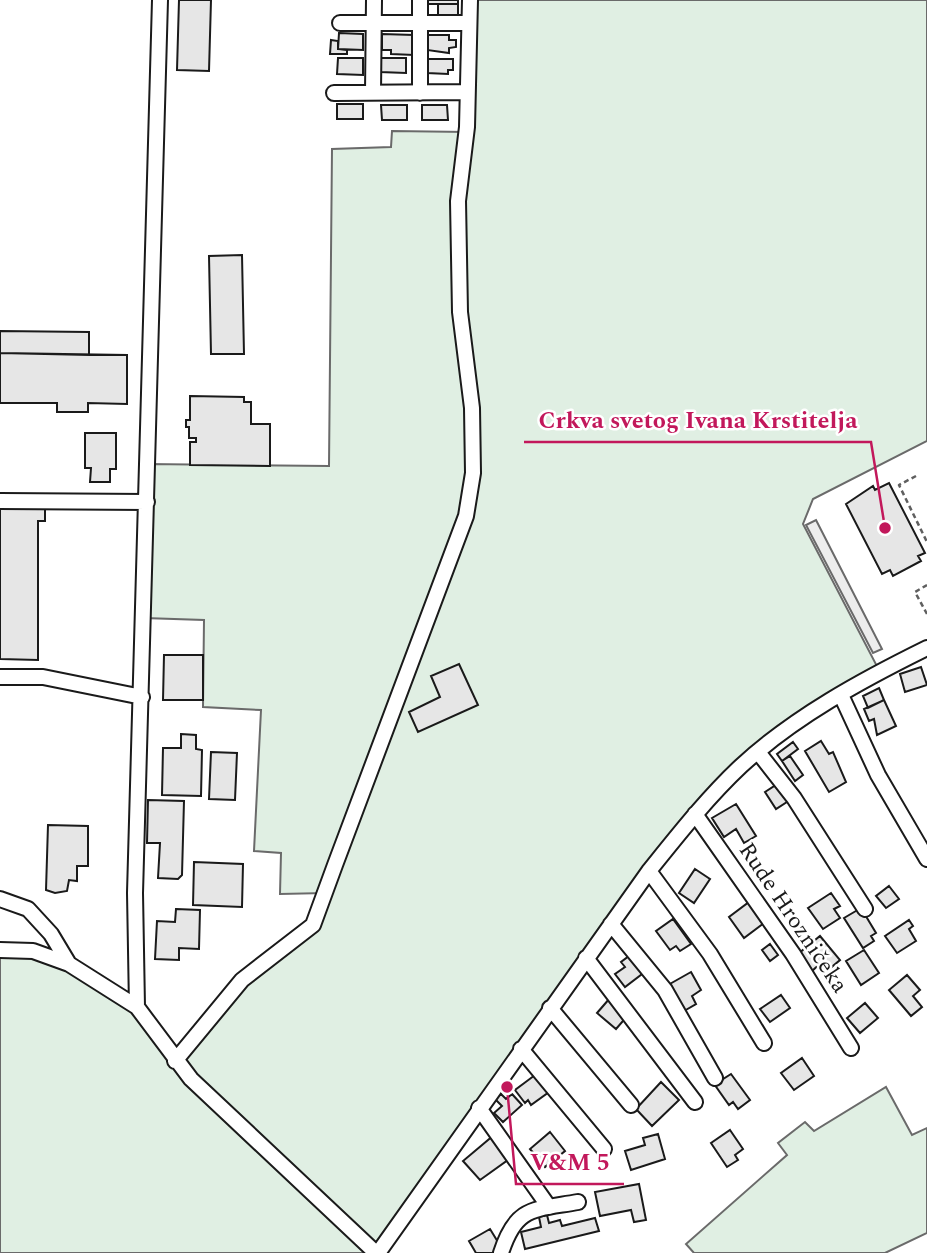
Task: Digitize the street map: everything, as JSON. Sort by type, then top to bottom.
[{"type":"street","points":[[137,1007],[135,892],[160,0]]},
{"type":"street","points":[[373,92],[374,0]]},
{"type":"street","points":[[420,93],[421,0]]},
{"type":"street","points":[[175,1061],[242,980],[267,957],[306,931],[319,914],[466,516],[475,449],[460,298],[458,201],[465,160],[470,0]]},
{"type":"street","points":[[340,23],[469,23]]},
{"type":"street","points":[[334,93],[466,92]]},
{"type":"street","points":[[0,501],[147,502]]},
{"type":"street","points":[[0,950],[33,951],[69,964],[137,1007],[175,1061],[377,1253],[611,923],[695,814],[758,752],[841,695],[927,648]]},
{"type":"street","points":[[0,677],[43,677],[142,697]]},
{"type":"street","points":[[841,695],[878,775],[927,859]]},
{"type":"street","points":[[758,752],[794,799],[865,909]]},
{"type":"street","name":"Rude Hrozničeka","points":[[695,814],[793,954],[851,1048]]},
{"type":"street","points":[[649,871],[710,954],[764,1043]]},
{"type":"street","points":[[0,899],[29,909],[69,964]]},
{"type":"street","points":[[611,923],[665,990],[715,1078]]},
{"type":"street","points":[[586,958],[695,1102]]},
{"type":"street","points":[[550,1008],[631,1105]]},
{"type":"street","points":[[521,1049],[604,1149]]},
{"type":"street","points":[[479,1108],[549,1207]]},
{"type":"street","points":[[501,1253],[511,1224],[519,1216],[578,1202]]},
{"type":"path","points":[[916,476],[899,485],[927,542]]},
{"type":"path","points":[[927,586],[915,592],[927,614]]},
{"type":"green space","points":[[470,0],[927,0],[927,441],[813,499],[803,524],[880,672],[841,695],[720,784],[375,1253],[0,1253],[0,950],[33,951],[137,1007],[175,1060],[242,980],[298,937],[325,893],[280,894],[281,853],[254,851],[261,710],[203,707],[204,620],[144,618],[148,464],[329,466],[332,149],[391,147],[392,131],[467,132]]},
{"type":"green space","points":[[886,1087],[912,1135],[927,1128],[927,1233],[885,1253],[694,1253],[686,1244],[787,1155],[778,1143],[805,1122],[814,1131]]},
{"type":"shaded area","points":[[816,520],[882,649],[873,653],[806,525]]},
{"type":"building","points":[[179,0],[211,0],[209,71],[177,70]]},
{"type":"building","points":[[426,0],[458,0],[458,4],[425,4]]},
{"type":"building","points":[[438,4],[458,4],[458,17],[438,17]]},
{"type":"building","points":[[339,33],[363,34],[363,50],[338,49]]},
{"type":"building","points":[[382,34],[414,35],[414,55],[391,54],[391,50],[382,50]]},
{"type":"building","points":[[427,35],[449,35],[449,40],[456,40],[456,47],[449,48],[449,53],[427,50]]},
{"type":"building","points":[[331,40],[338,41],[338,49],[347,50],[347,54],[330,54]]},
{"type":"building","points":[[338,58],[363,58],[363,75],[337,74]]},
{"type":"building","points":[[381,58],[406,58],[406,73],[380,72]]},
{"type":"building","points":[[428,59],[453,59],[453,70],[448,70],[448,74],[427,73]]},
{"type":"building","points":[[337,104],[363,104],[363,119],[337,119]]},
{"type":"building","points":[[381,105],[407,105],[407,120],[382,120]]},
{"type":"building","points":[[422,105],[447,105],[448,120],[422,120]]},
{"type":"building","points":[[242,255],[244,354],[211,354],[209,256]]},
{"type":"building","points":[[0,331],[89,332],[89,355],[0,353]]},
{"type":"building","points":[[0,353],[127,355],[127,404],[88,403],[88,412],[57,412],[57,403],[0,403]]},
{"type":"building","points":[[190,396],[244,397],[244,402],[251,402],[251,424],[270,424],[270,466],[190,465],[190,442],[196,442],[196,438],[189,438],[189,427],[186,427],[186,420],[190,420]]},
{"type":"building","points":[[85,433],[116,433],[116,469],[110,469],[110,482],[90,482],[91,468],[85,468]]},
{"type":"building","points":[[889,483],[925,553],[918,556],[921,561],[893,576],[890,570],[882,574],[846,504],[873,486],[875,490]]},
{"type":"building","points":[[0,504],[45,504],[45,521],[38,521],[38,660],[0,659]]},
{"type":"building","points":[[164,655],[203,655],[203,700],[163,700]]},
{"type":"building","points":[[459,664],[478,705],[418,732],[409,712],[440,697],[431,676]]},
{"type":"building","points":[[921,667],[927,685],[905,692],[900,674]]},
{"type":"building","points":[[879,688],[884,700],[868,708],[863,696]]},
{"type":"building","points":[[884,700],[896,726],[877,735],[874,719],[869,721],[864,709]]},
{"type":"building","points":[[181,734],[196,735],[196,749],[202,750],[201,796],[162,795],[163,748],[181,748]]},
{"type":"building","points":[[821,741],[829,754],[833,752],[846,782],[829,792],[805,751]]},
{"type":"building","points":[[793,742],[798,749],[782,761],[777,754]]},
{"type":"building","points":[[211,752],[237,753],[235,800],[209,799]]},
{"type":"building","points":[[790,756],[803,775],[795,781],[782,761]]},
{"type":"building","points":[[779,783],[790,800],[776,809],[765,792]]},
{"type":"building","points":[[148,800],[184,801],[182,875],[178,879],[158,878],[160,843],[147,843]]},
{"type":"building","points":[[736,804],[756,836],[744,843],[736,829],[724,837],[712,818]]},
{"type":"building","points":[[48,825],[88,826],[88,866],[77,866],[77,881],[69,880],[67,891],[55,893],[46,890]]},
{"type":"building","points":[[194,862],[243,864],[242,907],[193,905]]},
{"type":"building","points":[[695,869],[710,879],[694,903],[679,893]]},
{"type":"building","points":[[889,886],[899,899],[886,908],[876,896]]},
{"type":"building","points":[[831,893],[840,906],[834,909],[840,918],[823,929],[808,908]]},
{"type":"building","points":[[749,902],[764,923],[744,938],[729,917]]},
{"type":"building","points":[[861,908],[876,933],[871,936],[874,941],[863,948],[844,918]]},
{"type":"building","points":[[176,909],[200,910],[199,949],[179,948],[179,960],[155,959],[157,921],[175,922]]},
{"type":"building","points":[[673,919],[691,944],[680,951],[676,946],[670,950],[656,931]]},
{"type":"building","points":[[909,920],[913,926],[909,929],[916,941],[897,953],[885,936]]},
{"type":"building","points":[[820,936],[840,960],[828,970],[822,962],[812,971],[798,954]]},
{"type":"building","points":[[770,944],[778,955],[770,961],[762,950]]},
{"type":"building","points":[[864,950],[879,973],[861,985],[846,961]]},
{"type":"building","points":[[633,953],[646,971],[625,987],[615,974],[625,967],[621,962]]},
{"type":"building","points":[[691,972],[701,990],[692,996],[696,1004],[684,1011],[668,985]]},
{"type":"building","points":[[907,975],[920,990],[913,996],[922,1007],[911,1016],[889,990]]},
{"type":"building","points":[[781,995],[790,1008],[770,1022],[760,1009]]},
{"type":"building","points":[[610,998],[629,1014],[616,1029],[597,1013]]},
{"type":"building","points":[[865,1003],[878,1018],[860,1033],[847,1018]]},
{"type":"building","points":[[802,1058],[814,1076],[794,1090],[781,1073]]},
{"type":"building","points":[[731,1074],[750,1100],[738,1109],[733,1102],[729,1105],[712,1081],[721,1075],[723,1079]]},
{"type":"building","points":[[535,1075],[549,1092],[531,1105],[528,1100],[525,1103],[515,1090]]},
{"type":"building","points":[[661,1082],[679,1100],[652,1126],[636,1109]]},
{"type":"building","points":[[501,1094],[506,1099],[512,1094],[522,1105],[503,1122],[494,1113],[502,1106],[495,1099]]},
{"type":"building","points":[[730,1130],[743,1149],[735,1155],[738,1160],[727,1167],[711,1143]]},
{"type":"building","points":[[550,1132],[565,1151],[545,1167],[530,1149]]},
{"type":"building","points":[[658,1134],[665,1159],[631,1170],[625,1151],[645,1145],[643,1138]]},
{"type":"building","points":[[494,1135],[512,1157],[480,1180],[463,1161]]},
{"type":"building","points":[[639,1184],[646,1220],[634,1222],[631,1210],[600,1216],[595,1192]]},
{"type":"building","points":[[547,1215],[549,1223],[560,1220],[562,1226],[595,1218],[599,1231],[525,1249],[521,1232],[541,1227],[539,1217]]},
{"type":"building","points":[[490,1229],[501,1247],[492,1253],[476,1253],[469,1241]]},
{"type":"place","name":"Crkva svetog Ivana Krstitelja","points":[[885,528]]},
{"type":"place","name":"V&M 5","points":[[507,1087]]}]
